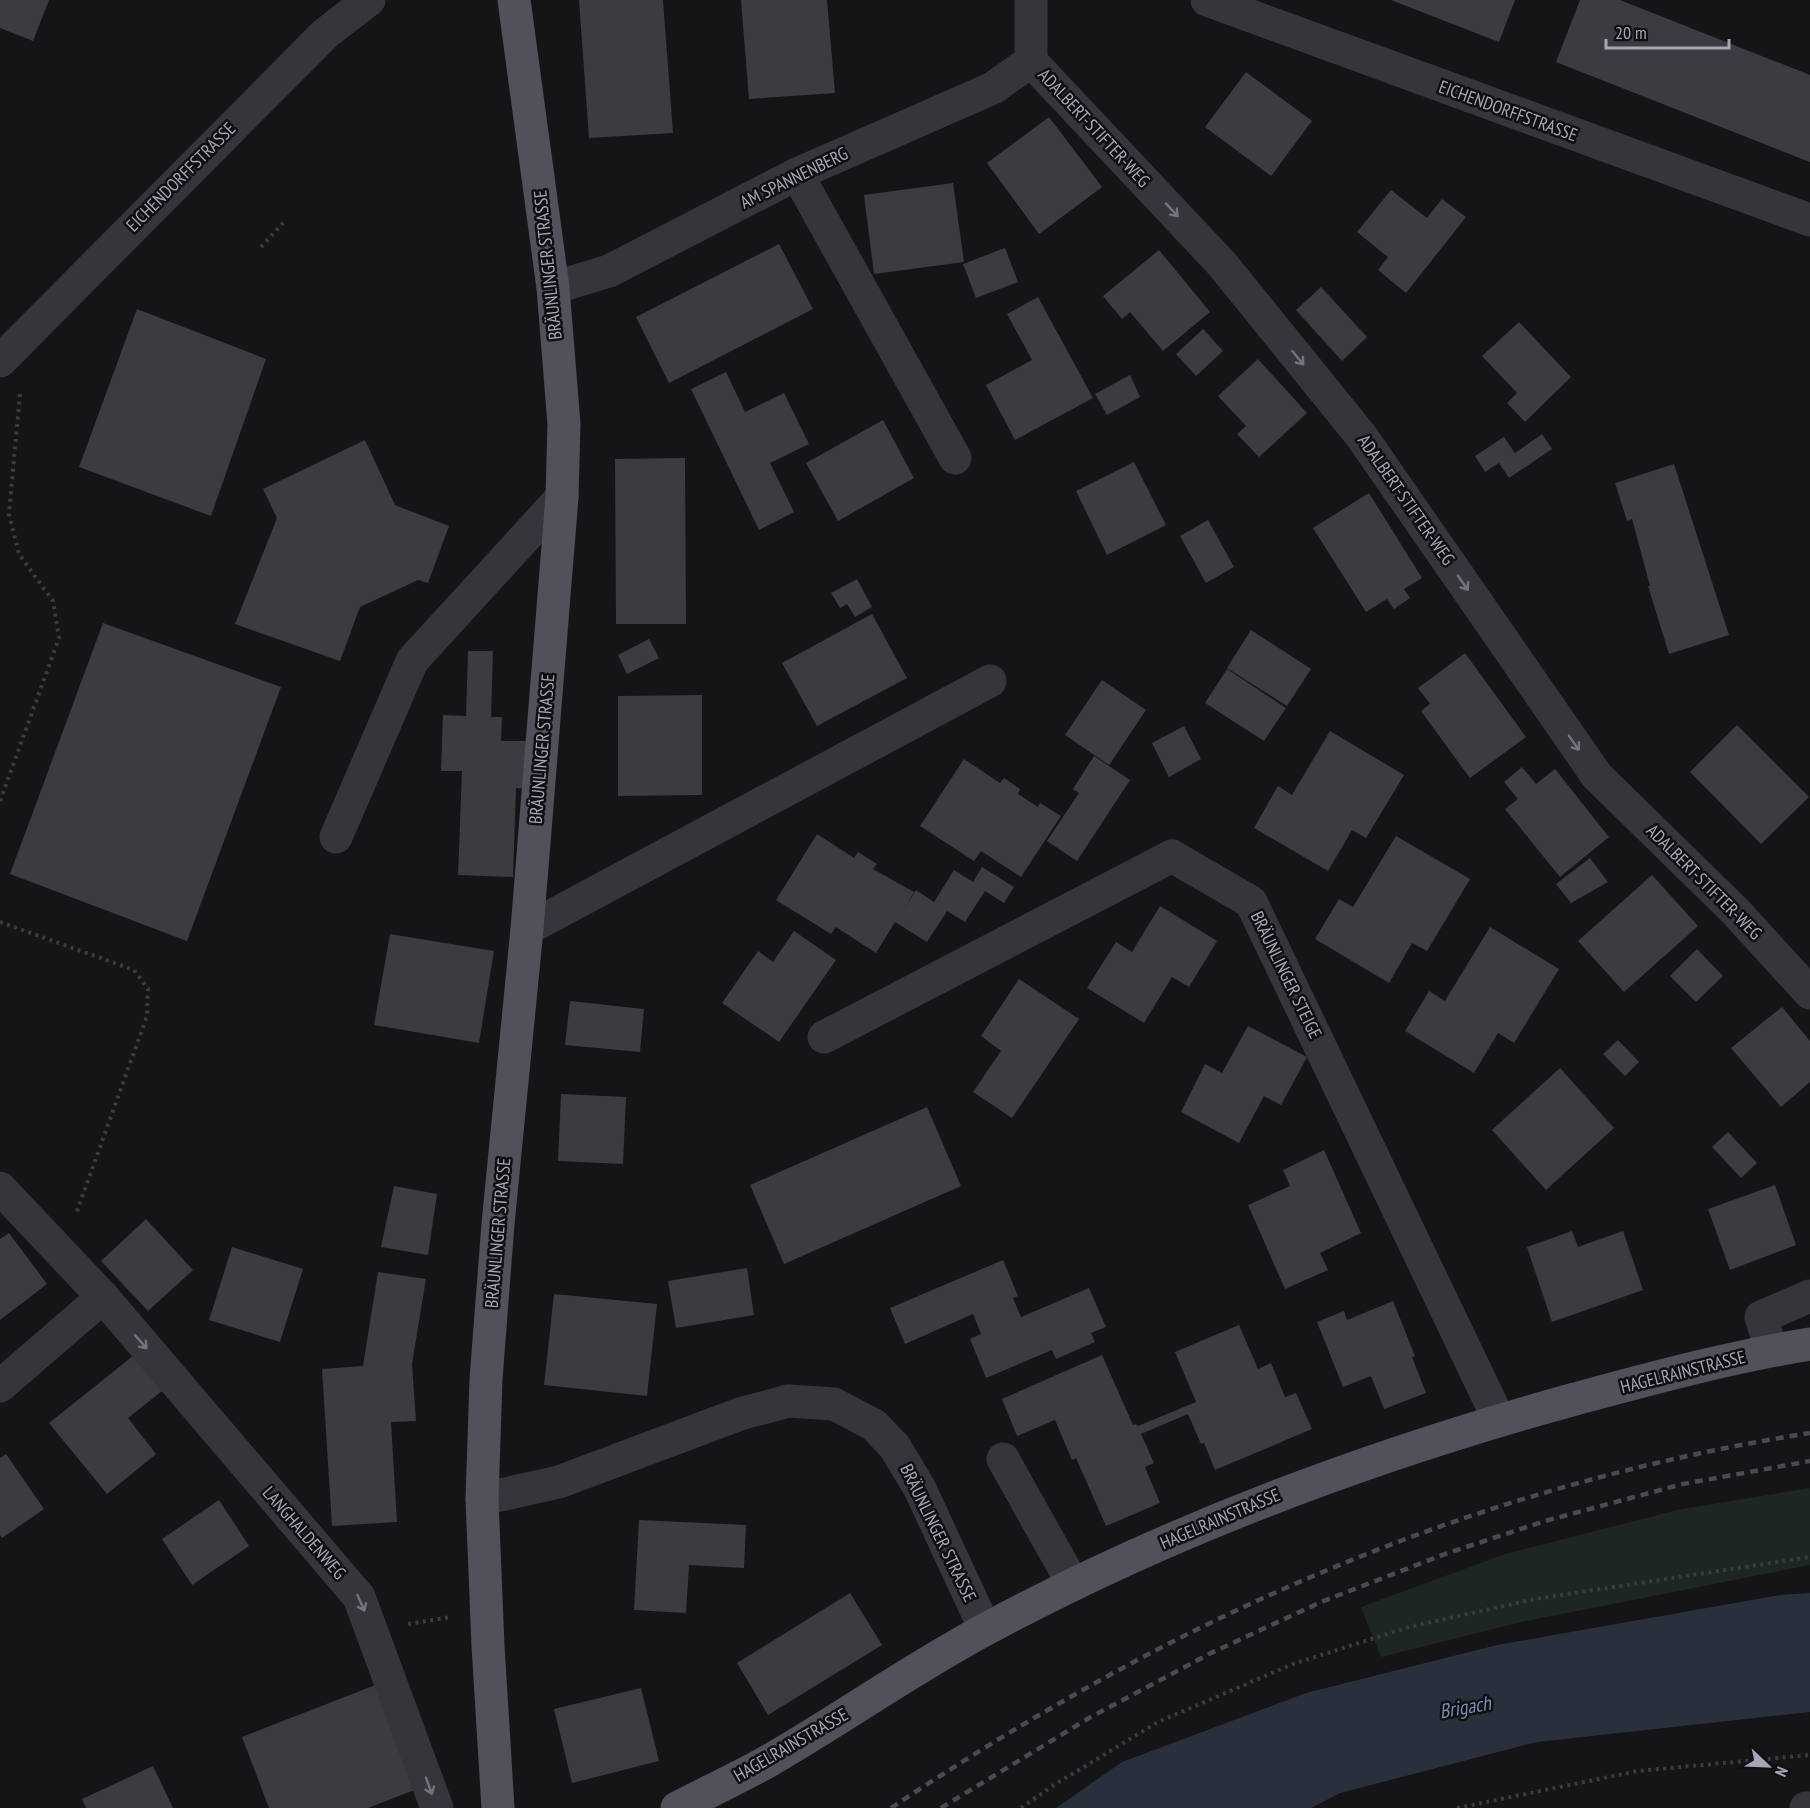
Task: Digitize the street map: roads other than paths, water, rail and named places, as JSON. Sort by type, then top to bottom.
[{"type":"main road","name":"BRÄUNLINGER STRASSE","points":[[498,1808],[482,1499],[486,1380],[527,929],[562,497],[564,424],[553,288],[514,0]]},
{"type":"main road","name":"HAGELRAINSTRASSE","points":[[677,1808],[765,1763],[985,1629],[1073,1584],[1224,1516],[1310,1483],[1499,1420],[1676,1372],[1771,1350],[1810,1344]]},
{"type":"street","name":"EICHENDORFFSTRASSE","points":[[0,361],[185,172],[326,33],[369,0]]},
{"type":"street","name":"ADALBERT-STIFTER-WEG","points":[[1031,0],[1031,61],[1222,264],[1362,436],[1597,776],[1736,912],[1810,993]]},
{"type":"street","name":"EICHENDORFFSTRASSE","points":[[1208,0],[1810,220]]},
{"type":"street","name":"AM SPANNENBERG","points":[[553,288],[609,271],[797,174],[993,88],[1031,61]]},
{"type":"street","points":[[797,174],[955,458]]},
{"type":"street","points":[[336,837],[412,661],[562,497]]},
{"type":"street","points":[[527,929],[990,681]]},
{"type":"street","name":"BRÄUNLINGER STEIGE","points":[[824,1037],[1172,856],[1251,902],[1499,1420]]},
{"type":"street","name":"LANGHALDENWEG","points":[[0,1188],[103,1297],[359,1597],[437,1808]]},
{"type":"street","points":[[1771,1350],[1761,1317],[1810,1296]]},
{"type":"street","points":[[0,1386],[103,1297]]},
{"type":"street","name":"BRÄUNLINGER STRASSE","points":[[482,1499],[559,1482],[740,1414],[788,1401],[834,1404],[874,1425],[895,1447],[920,1489],[985,1629]]},
{"type":"street","points":[[1003,1459],[1073,1584]]},
{"type":"water","name":"Brigach","points":[[1810,1593],[1810,1712],[1537,1742],[1340,1793],[1311,1808],[1056,1808],[1122,1762],[1306,1693],[1497,1645],[1780,1595]]},
{"type":"railway","points":[[891,1808],[1041,1714],[1144,1656],[1250,1604],[1365,1555],[1427,1531],[1552,1490],[1681,1458],[1810,1433]]},
{"type":"railway","points":[[941,1808],[1089,1718],[1211,1653],[1321,1602],[1445,1554],[1545,1521],[1683,1484],[1810,1461]]}]
